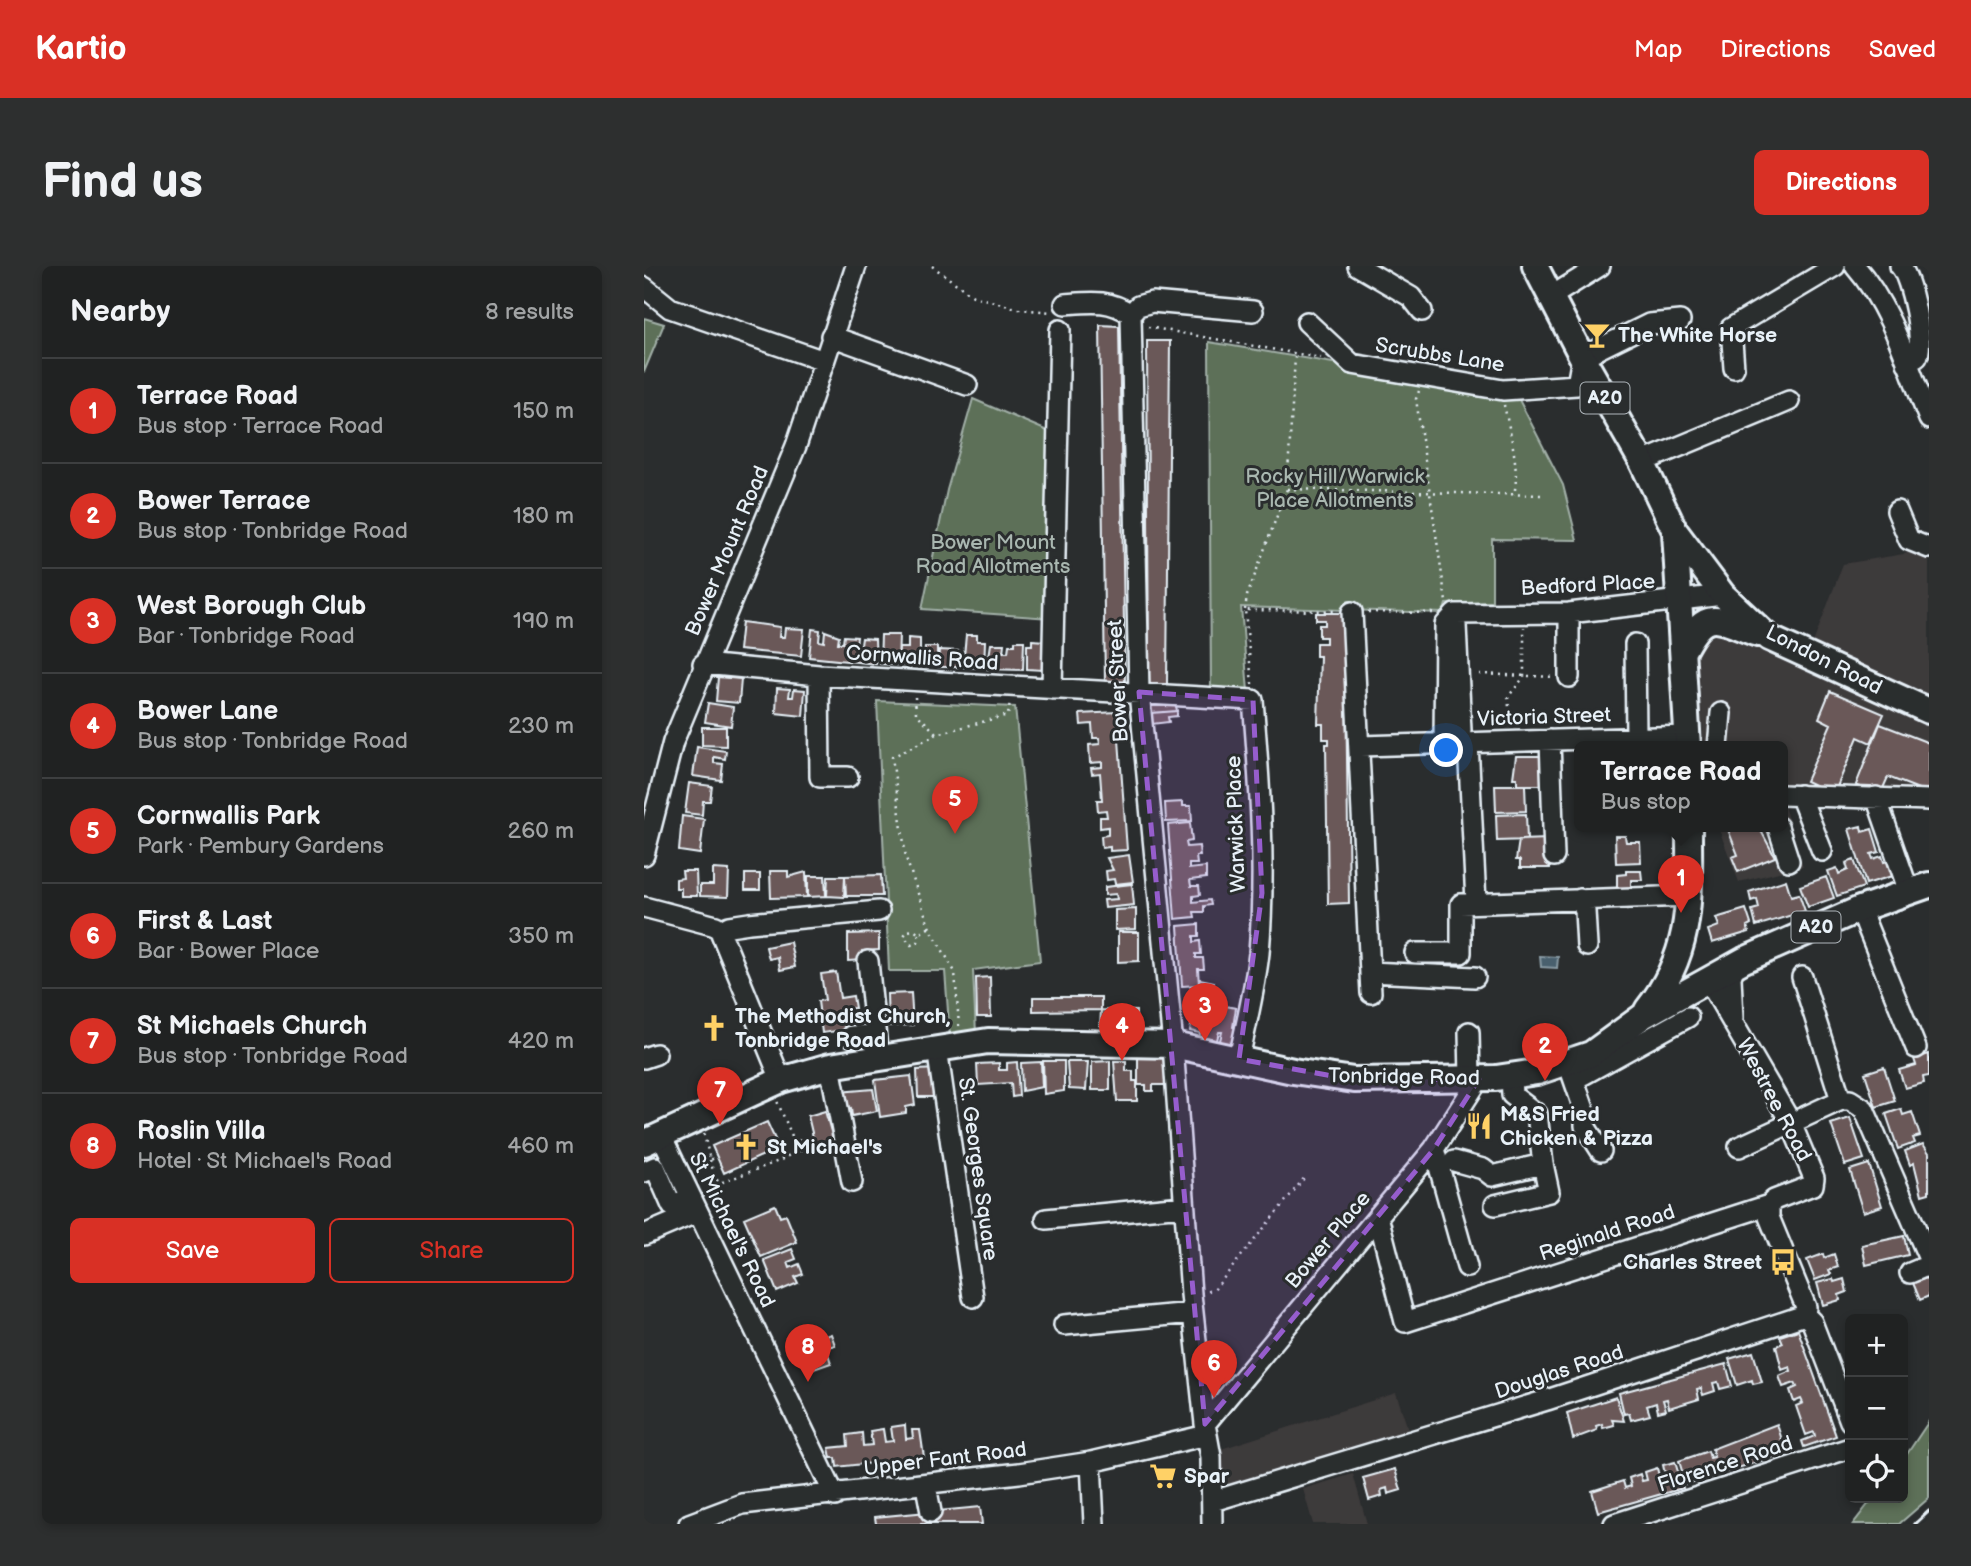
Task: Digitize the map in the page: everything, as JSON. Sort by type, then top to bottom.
[{"type":"main road","name":"London Road","points":[[1543,269],[1552,296],[1582,357],[1642,462],[1675,531],[1723,595],[1769,638],[1929,711]]},
{"type":"main road","name":"London Road","points":[[1675,531],[1683,651]]},
{"type":"main road","name":"A20","points":[[1688,741],[1683,651],[1698,626],[1706,621],[1723,621],[1769,638]]},
{"type":"main road","points":[[1643,1016],[1665,987],[1682,949],[1689,896],[1689,832]]},
{"type":"main road","name":"Tonbridge Road","points":[[652,1139],[776,1082],[830,1066],[876,1047],[1120,1042],[1173,1045],[1293,1071],[1354,1080],[1474,1079],[1511,1076],[1575,1065],[1643,1016],[1735,965],[1860,909],[1919,888]]},
{"type":"main road","name":"Westree Road","points":[[1682,949],[1708,980]]},
{"type":"street","name":"Bower Mount Road","points":[[644,855],[673,742],[703,664],[796,446],[856,266]]},
{"type":"street","points":[[1358,266],[1419,298]]},
{"type":"street","points":[[1552,296],[1600,266]]},
{"type":"street","points":[[1734,368],[1731,328],[1835,266]]},
{"type":"street","points":[[1855,266],[1869,282],[1907,363],[1929,419]]},
{"type":"street","points":[[1900,266],[1909,281],[1921,345],[1917,357],[1907,363]]},
{"type":"street","points":[[644,287],[670,308],[824,361]]},
{"type":"street","points":[[1065,304],[1115,303],[1131,314],[1138,306],[1152,302],[1190,307],[1203,304],[1252,311]]},
{"type":"street","name":"Bower Street","points":[[1131,314],[1139,692],[1173,1045],[1191,1303],[1213,1500],[1212,1524]]},
{"type":"street","points":[[1582,357],[1649,324],[1680,321]]},
{"type":"street","name":"Scrubbs Lane","points":[[1307,322],[1352,364],[1503,390],[1577,385],[1582,357]]},
{"type":"street","points":[[1052,689],[1060,330]]},
{"type":"street","points":[[831,336],[960,376]]},
{"type":"street","points":[[1642,462],[1789,401]]},
{"type":"street","points":[[1897,511],[1909,540],[1929,548]]},
{"type":"street","name":"Bedford Place","points":[[1455,614],[1569,613],[1681,603],[1723,595]]},
{"type":"street","points":[[1352,612],[1361,746],[1371,993]]},
{"type":"street","points":[[1569,613],[1569,677]]},
{"type":"street","points":[[1455,614],[1469,674],[1465,737],[1476,902]]},
{"type":"street","points":[[1444,743],[1445,625],[1455,614]]},
{"type":"street","points":[[1635,644],[1636,736]]},
{"type":"street","name":"Cornwallis Road","points":[[703,664],[820,675],[1139,692]]},
{"type":"street","points":[[820,675],[820,777],[848,777]]},
{"type":"street","points":[[1139,692],[1253,700]]},
{"type":"street","name":"Warwick Place","points":[[1239,1059],[1258,956],[1262,892],[1262,810],[1253,700]]},
{"type":"street","points":[[1719,741],[1721,713]]},
{"type":"street","name":"Victoria Street","points":[[1361,746],[1444,743],[1465,737],[1512,741],[1636,736],[1688,741]]},
{"type":"street","points":[[1550,740],[1554,856]]},
{"type":"street","points":[[1791,795],[1929,800]]},
{"type":"street","points":[[1791,795],[1822,851]]},
{"type":"street","points":[[1876,797],[1919,888]]},
{"type":"street","points":[[1780,832],[1789,861]]},
{"type":"street","points":[[1415,953],[1461,953],[1461,904],[1689,896]]},
{"type":"street","points":[[1580,899],[1585,911],[1587,946]]},
{"type":"street","points":[[644,907],[716,926],[720,931],[776,1082]]},
{"type":"street","points":[[1860,909],[1916,1048]]},
{"type":"street","points":[[720,931],[729,926],[748,923],[879,911]]},
{"type":"street","points":[[851,1036],[876,1047],[868,961]]},
{"type":"street","name":"Westree Road","points":[[1734,1022],[1731,977],[1735,965]]},
{"type":"street","points":[[1370,972],[1475,977]]},
{"type":"street","points":[[1802,977],[1841,1100]]},
{"type":"street","name":"Westree Road","points":[[1708,980],[1790,1121],[1814,1178]]},
{"type":"street","points":[[1575,1065],[1688,1017]]},
{"type":"street","points":[[1469,1032],[1474,1079]]},
{"type":"street","name":"St. Georges Square","points":[[948,1046],[973,1297]]},
{"type":"street","points":[[1575,1065],[1597,1106]]},
{"type":"street","points":[[1575,1065],[1585,1126],[1601,1152]]},
{"type":"street","points":[[830,1066],[852,1182]]},
{"type":"street","points":[[1494,1205],[1549,1192],[1537,1114],[1512,1095],[1511,1076]]},
{"type":"street","name":"Bower Place","points":[[1206,1430],[1434,1149],[1474,1079]]},
{"type":"street","points":[[1739,1147],[1790,1121],[1841,1100],[1850,1100],[1864,1109],[1929,1259]]},
{"type":"street","name":"St Michael's Road","points":[[652,1139],[695,1205],[835,1496]]},
{"type":"street","points":[[1434,1149],[1466,1267]]},
{"type":"street","points":[[1454,1161],[1483,1169],[1492,1177],[1543,1164]]},
{"type":"street","points":[[644,1172],[655,1167],[672,1206],[695,1205]]},
{"type":"street","name":"Reginald Road","points":[[1378,1216],[1405,1322],[1769,1205],[1774,1200],[1808,1189],[1813,1185],[1814,1178]]},
{"type":"street","points":[[644,1235],[695,1205]]},
{"type":"street","points":[[1769,1205],[1769,1217],[1806,1307],[1805,1315],[1812,1322],[1845,1408]]},
{"type":"street","points":[[1046,1219],[1183,1206]]},
{"type":"street","points":[[1910,1273],[1929,1265]]},
{"type":"street","points":[[1064,1325],[1191,1303]]},
{"type":"street","name":"Douglas Road","points":[[1213,1500],[1547,1400],[1805,1315]]},
{"type":"street","name":"Upper Fant Road","points":[[689,1524],[742,1504],[926,1486],[1091,1462],[1206,1430]]},
{"type":"street","name":"Florence Road","points":[[1614,1524],[1845,1450]]},
{"type":"street","points":[[1091,1462],[1094,1524]]},
{"type":"street","points":[[926,1486],[931,1512]]},
{"type":"path","points":[[1253,700],[1245,610],[1247,596],[1287,489],[1294,356]]},
{"type":"path","points":[[1426,387],[1419,389],[1416,399],[1446,604],[1455,614]]},
{"type":"path","points":[[1503,398],[1511,441],[1514,495]]},
{"type":"path","points":[[1287,489],[1542,495]]},
{"type":"path","points":[[1245,610],[1455,614]]},
{"type":"path","points":[[1512,741],[1508,698],[1524,677],[1525,612]]},
{"type":"path","points":[[1469,674],[1569,677]]},
{"type":"path","points":[[915,681],[916,713],[937,734]]},
{"type":"path","points":[[948,1046],[956,972],[930,928],[905,858],[892,757],[937,734],[1008,715],[1013,687]]},
{"type":"path","points":[[919,934],[930,928]]},
{"type":"path","points":[[914,930],[919,934],[918,942],[911,945],[904,936],[907,931],[914,930]]},
{"type":"path","points":[[696,1119],[706,1139],[715,1178],[720,1183],[779,1161],[798,1150],[776,1082]]},
{"type":"path","points":[[710,1160],[717,1157]]},
{"type":"path","points":[[1191,1303],[1214,1290],[1306,1177]]},
{"type":"highlighted area","points":[[1139,692],[1253,700],[1262,893],[1239,1059],[1354,1080],[1479,1079],[1434,1149],[1205,1424]]},
{"type":"shaded area","points":[[1929,546],[1929,798],[1788,801],[1788,741],[1704,741],[1696,646],[1719,632],[1813,643],[1843,564],[1904,554]]},
{"type":"shaded area","points":[[1788,819],[1803,866],[1739,882],[1720,832],[1788,832]]},
{"type":"shaded area","points":[[1396,1393],[1410,1435],[1228,1488],[1218,1450]]},
{"type":"shaded area","points":[[1353,1474],[1367,1524],[1313,1524],[1303,1489]]},
{"type":"green space","points":[[644,318],[664,324],[644,372]]},
{"type":"green space","name":"Rocky Hill/Warwick Place Allotments","points":[[1209,342],[1516,394],[1563,485],[1577,540],[1492,539],[1492,602],[1446,604],[1443,613],[1241,607],[1248,691],[1211,692]]},
{"type":"green space","name":"Bower Mount Road Allotments","points":[[973,399],[1052,433],[1050,618],[922,609],[947,490]]},
{"type":"green space","points":[[877,701],[1015,707],[1040,961],[973,970],[976,1034],[950,1038],[945,971],[889,971]]},
{"type":"green space","points":[[1929,1421],[1929,1498],[1899,1524],[1853,1524],[1869,1503],[1908,1503],[1908,1452]]},
{"type":"water","points":[[1540,956],[1558,957],[1557,968],[1541,967]]},
{"type":"building","points":[[1100,325],[1119,326],[1125,685],[1105,684]]},
{"type":"building","points":[[1147,341],[1170,341],[1167,684],[1149,684]]},
{"type":"building","points":[[1316,613],[1345,613],[1349,903],[1328,904],[1326,744],[1329,744],[1329,739],[1323,739],[1323,724],[1318,724],[1320,656],[1316,656],[1316,643],[1326,643],[1326,637],[1319,637],[1319,625],[1325,625],[1325,620],[1316,620]]},
{"type":"building","points":[[742,622],[780,627],[779,637],[784,637],[785,628],[804,629],[801,656],[739,650]]},
{"type":"building","points":[[812,629],[820,630],[819,641],[824,642],[825,631],[839,636],[838,643],[843,643],[844,636],[857,637],[856,645],[861,645],[862,638],[875,639],[876,664],[809,657]]},
{"type":"building","points":[[881,635],[899,635],[898,665],[880,664]]},
{"type":"building","points":[[966,635],[977,635],[977,641],[985,641],[984,668],[963,667]]},
{"type":"building","points":[[908,638],[920,639],[920,665],[898,665],[899,648],[908,648]]},
{"type":"building","points":[[1032,640],[1044,641],[1043,670],[1027,669],[1027,645],[1032,645]]},
{"type":"building","points":[[1015,641],[1024,641],[1023,670],[987,669],[991,644],[1004,644],[1003,652],[1008,652],[1009,645],[1015,645]]},
{"type":"building","points":[[925,647],[937,647],[937,666],[924,665]]},
{"type":"building","points":[[939,650],[959,651],[959,667],[938,667]]},
{"type":"building","points":[[718,677],[741,679],[739,703],[716,701]]},
{"type":"building","points":[[777,688],[790,689],[789,697],[793,697],[794,689],[805,690],[803,716],[776,713]]},
{"type":"building","points":[[1830,691],[1884,714],[1871,743],[1858,737],[1834,794],[1806,781],[1831,724],[1819,718]]},
{"type":"building","points":[[708,703],[733,707],[731,726],[705,722]]},
{"type":"building","points":[[1166,703],[1166,706],[1176,705],[1177,711],[1151,713],[1150,704]]},
{"type":"building","points":[[1177,711],[1177,716],[1168,717],[1169,722],[1152,724],[1151,713]]},
{"type":"building","points":[[1117,712],[1127,850],[1110,851],[1110,847],[1102,848],[1101,836],[1108,835],[1108,827],[1100,828],[1100,817],[1107,817],[1106,810],[1098,811],[1097,800],[1102,800],[1100,773],[1092,774],[1091,768],[1102,767],[1102,762],[1090,763],[1089,745],[1100,744],[1099,738],[1093,738],[1092,724],[1081,725],[1080,714]]},
{"type":"building","points":[[1880,724],[1929,743],[1929,793],[1888,777],[1880,795],[1856,785]]},
{"type":"building","points":[[702,727],[726,727],[726,746],[702,745]]},
{"type":"building","points":[[697,747],[726,751],[725,759],[714,757],[714,763],[723,764],[721,780],[693,776]]},
{"type":"building","points":[[1516,756],[1546,756],[1547,785],[1517,785],[1517,778],[1513,778]]},
{"type":"building","points":[[689,783],[712,786],[710,801],[703,801],[702,815],[685,813]]},
{"type":"building","points":[[1495,785],[1525,785],[1526,811],[1496,812]]},
{"type":"building","points":[[1183,802],[1183,806],[1191,806],[1192,821],[1166,822],[1165,803]]},
{"type":"building","points":[[1526,814],[1527,840],[1497,841],[1496,815]]},
{"type":"building","points":[[682,816],[704,819],[700,854],[679,851]]},
{"type":"building","points":[[1190,823],[1192,841],[1186,842],[1187,847],[1199,846],[1200,856],[1196,856],[1197,864],[1189,864],[1189,869],[1206,867],[1206,878],[1190,880],[1191,886],[1199,886],[1200,895],[1193,896],[1193,902],[1210,900],[1211,905],[1204,906],[1204,912],[1194,912],[1195,917],[1175,919],[1168,825]]},
{"type":"building","points":[[1861,826],[1862,832],[1872,829],[1879,852],[1871,854],[1873,859],[1882,856],[1884,862],[1888,861],[1892,876],[1866,884],[1849,829]]},
{"type":"building","points":[[1729,832],[1762,832],[1775,857],[1738,872],[1732,857],[1738,855]]},
{"type":"building","points":[[1615,836],[1625,836],[1626,842],[1640,842],[1641,862],[1616,863]]},
{"type":"building","points":[[1549,839],[1550,868],[1520,868],[1520,860],[1516,860],[1519,840]]},
{"type":"building","points":[[1129,855],[1133,882],[1115,884],[1114,879],[1107,880],[1106,871],[1113,870],[1107,858]]},
{"type":"building","points":[[1854,860],[1864,887],[1837,896],[1828,871],[1837,868],[1839,874],[1848,870],[1846,863]]},
{"type":"building","points":[[713,869],[729,870],[728,897],[700,896],[700,885],[713,885]]},
{"type":"building","points":[[682,871],[696,871],[697,896],[681,896],[681,888],[676,888],[676,879],[683,878]]},
{"type":"building","points":[[770,871],[788,871],[788,877],[806,872],[807,897],[771,898]]},
{"type":"building","points":[[1626,871],[1641,871],[1642,880],[1631,880],[1631,892],[1617,892],[1617,875],[1626,874]]},
{"type":"building","points":[[745,874],[760,874],[760,890],[745,890]]},
{"type":"building","points":[[881,875],[882,896],[846,896],[845,876]]},
{"type":"building","points":[[808,876],[825,876],[826,896],[808,897]]},
{"type":"building","points":[[828,876],[845,876],[844,897],[827,896]]},
{"type":"building","points":[[1826,877],[1834,898],[1808,907],[1800,886]]},
{"type":"building","points":[[1786,880],[1791,896],[1799,894],[1805,911],[1756,926],[1752,910],[1759,908],[1757,899],[1751,901],[1749,892]]},
{"type":"building","points":[[1132,884],[1134,905],[1105,908],[1104,900],[1117,899],[1116,894],[1105,895],[1105,887]]},
{"type":"building","points":[[1136,909],[1136,929],[1115,930],[1115,910]]},
{"type":"building","points":[[1746,909],[1751,924],[1747,926],[1749,932],[1712,943],[1708,930],[1719,926],[1716,918]]},
{"type":"building","points":[[1199,924],[1199,936],[1194,936],[1194,942],[1200,941],[1201,954],[1196,954],[1196,958],[1203,958],[1204,969],[1198,969],[1199,985],[1182,986],[1178,926]]},
{"type":"building","points":[[1118,932],[1139,932],[1139,961],[1118,962]]},
{"type":"building","points":[[879,933],[879,950],[862,951],[863,960],[848,961],[848,934]]},
{"type":"building","points":[[790,942],[795,967],[780,970],[778,957],[769,959],[766,947]]},
{"type":"building","points":[[836,972],[840,998],[853,996],[855,1008],[842,1009],[845,1030],[822,1033],[818,1001],[825,1000],[821,974]]},
{"type":"building","points":[[990,977],[991,1017],[977,1017],[976,978]]},
{"type":"building","points":[[1200,979],[1214,982],[1210,1003],[1236,1008],[1233,1027],[1244,1029],[1241,1049],[1219,1045],[1222,1032],[1219,1032],[1216,1044],[1198,1040],[1200,1033],[1190,1031]]},
{"type":"building","points":[[911,993],[913,1025],[888,1026],[887,994]]},
{"type":"building","points":[[1033,997],[1101,997],[1101,1010],[1033,1011]]},
{"type":"building","points":[[1101,1010],[1136,1011],[1136,1027],[1100,1026]]},
{"type":"building","points":[[1929,1054],[1929,1076],[1923,1077],[1924,1083],[1905,1088],[1899,1070],[1916,1065],[1914,1059]]},
{"type":"building","points":[[1170,1056],[1170,1085],[1153,1085],[1153,1091],[1146,1091],[1146,1085],[1138,1085],[1138,1057]]},
{"type":"building","points":[[1043,1061],[1064,1061],[1064,1091],[1044,1094]]},
{"type":"building","points":[[1110,1061],[1110,1090],[1092,1090],[1092,1062]]},
{"type":"building","points":[[1114,1061],[1126,1061],[1126,1071],[1133,1071],[1133,1081],[1137,1081],[1137,1101],[1117,1101]]},
{"type":"building","points":[[1017,1062],[1019,1096],[1012,1097],[1011,1083],[978,1085],[977,1064],[999,1063],[999,1070],[1007,1070],[1007,1063]]},
{"type":"building","points":[[1041,1062],[1042,1087],[1022,1091],[1021,1063]]},
{"type":"building","points":[[1067,1062],[1088,1062],[1086,1090],[1069,1089]]},
{"type":"building","points":[[1884,1067],[1895,1101],[1876,1107],[1865,1073]]},
{"type":"building","points":[[938,1069],[939,1097],[918,1097],[917,1070]]},
{"type":"building","points":[[911,1076],[915,1105],[906,1107],[906,1113],[880,1117],[875,1080]]},
{"type":"building","points":[[873,1089],[877,1111],[852,1116],[851,1108],[843,1110],[839,1092]]},
{"type":"building","points":[[1901,1109],[1903,1115],[1912,1112],[1920,1136],[1913,1138],[1915,1143],[1898,1149],[1886,1114]]},
{"type":"building","points":[[825,1111],[834,1142],[799,1151],[797,1141],[813,1137],[808,1116]]},
{"type":"building","points":[[1850,1118],[1864,1159],[1845,1165],[1831,1124]]},
{"type":"building","name":"St Michael's","points":[[767,1122],[779,1148],[724,1173],[712,1146]]},
{"type":"building","points":[[1923,1144],[1929,1153],[1929,1193],[1922,1195],[1914,1163],[1910,1165],[1905,1151]]},
{"type":"building","points":[[1869,1164],[1882,1206],[1863,1212],[1850,1170]]},
{"type":"building","points":[[775,1205],[780,1217],[786,1215],[797,1242],[761,1257],[744,1218]]},
{"type":"building","points":[[1904,1236],[1908,1255],[1866,1265],[1862,1245]]},
{"type":"building","points":[[792,1249],[796,1259],[788,1262],[790,1268],[799,1264],[803,1274],[795,1277],[798,1283],[777,1292],[764,1260]]},
{"type":"building","points":[[1823,1254],[1824,1258],[1834,1254],[1838,1267],[1829,1270],[1831,1274],[1815,1280],[1807,1260]]},
{"type":"building","points":[[1929,1277],[1929,1296],[1920,1300],[1913,1283]]},
{"type":"building","points":[[1833,1279],[1834,1282],[1844,1279],[1847,1292],[1839,1295],[1840,1300],[1823,1305],[1817,1283]]},
{"type":"building","points":[[1798,1330],[1836,1436],[1804,1447],[1802,1441],[1815,1436],[1814,1432],[1806,1435],[1796,1406],[1803,1403],[1801,1399],[1794,1402],[1790,1390],[1797,1387],[1795,1383],[1783,1387],[1779,1376],[1791,1371],[1790,1367],[1782,1370],[1776,1346],[1783,1343],[1780,1336]]},
{"type":"building","points":[[831,1334],[835,1345],[826,1348],[831,1363],[811,1370],[802,1344]]},
{"type":"building","points":[[1753,1352],[1762,1382],[1753,1384],[1752,1380],[1737,1385],[1729,1359]]},
{"type":"building","points":[[1726,1364],[1732,1386],[1720,1389],[1718,1382],[1713,1383],[1715,1391],[1703,1395],[1701,1388],[1697,1389],[1699,1399],[1669,1408],[1667,1399],[1663,1400],[1666,1410],[1658,1412],[1656,1403],[1647,1406],[1650,1415],[1631,1420],[1629,1413],[1624,1414],[1619,1393]]},
{"type":"building","points":[[1213,1386],[1223,1395],[1208,1407],[1208,1394]]},
{"type":"building","points":[[1616,1397],[1624,1421],[1612,1420],[1614,1425],[1603,1428],[1602,1424],[1596,1426],[1597,1430],[1573,1439],[1567,1413]]},
{"type":"building","points":[[1777,1424],[1786,1453],[1686,1484],[1679,1461],[1708,1451],[1710,1458],[1714,1457],[1712,1449]]},
{"type":"building","points":[[905,1425],[906,1439],[913,1438],[912,1430],[920,1430],[924,1457],[837,1467],[836,1458],[831,1458],[829,1448],[848,1446],[847,1435],[862,1433],[863,1446],[872,1445],[870,1431],[883,1429],[885,1442],[893,1441],[891,1427]]},
{"type":"building","points":[[1675,1462],[1683,1488],[1598,1512],[1592,1491],[1623,1481],[1625,1488],[1631,1486],[1629,1478],[1640,1474],[1642,1481],[1647,1480],[1645,1472],[1657,1468],[1659,1476],[1665,1474],[1663,1465]]},
{"type":"building","points":[[1395,1469],[1401,1490],[1388,1494],[1387,1488],[1381,1490],[1382,1496],[1369,1500],[1363,1478]]},
{"type":"building","points":[[980,1507],[982,1524],[876,1524],[875,1517]]},
{"type":"railway","points":[[1915,1524],[1929,1511]]},
{"type":"place","name":"The White Horse","points":[[1597,335]]},
{"type":"place","name":"Cornwallis Park","points":[[955,834]]},
{"type":"place","name":"Terrace Road","points":[[1681,913]]},
{"type":"place","name":"The Methodist Church, Tonbridge Road","points":[[714,1028]]},
{"type":"place","name":"West Borough Club","points":[[1205,1041]]},
{"type":"place","name":"Bower Lane","points":[[1122,1061]]},
{"type":"place","name":"Bower Terrace","points":[[1545,1081]]},
{"type":"place","name":"St Michaels Church","points":[[720,1125]]},
{"type":"place","name":"M&S Fried Chicken & Pizza","points":[[1479,1126]]},
{"type":"place","name":"St Michael's","points":[[746,1147]]},
{"type":"place","name":"Charles Street","points":[[1783,1262]]},
{"type":"place","name":"Roslin Villa","points":[[808,1382]]},
{"type":"place","name":"First & Last","points":[[1214,1398]]},
{"type":"place","name":"Spar","points":[[1163,1476]]}]
